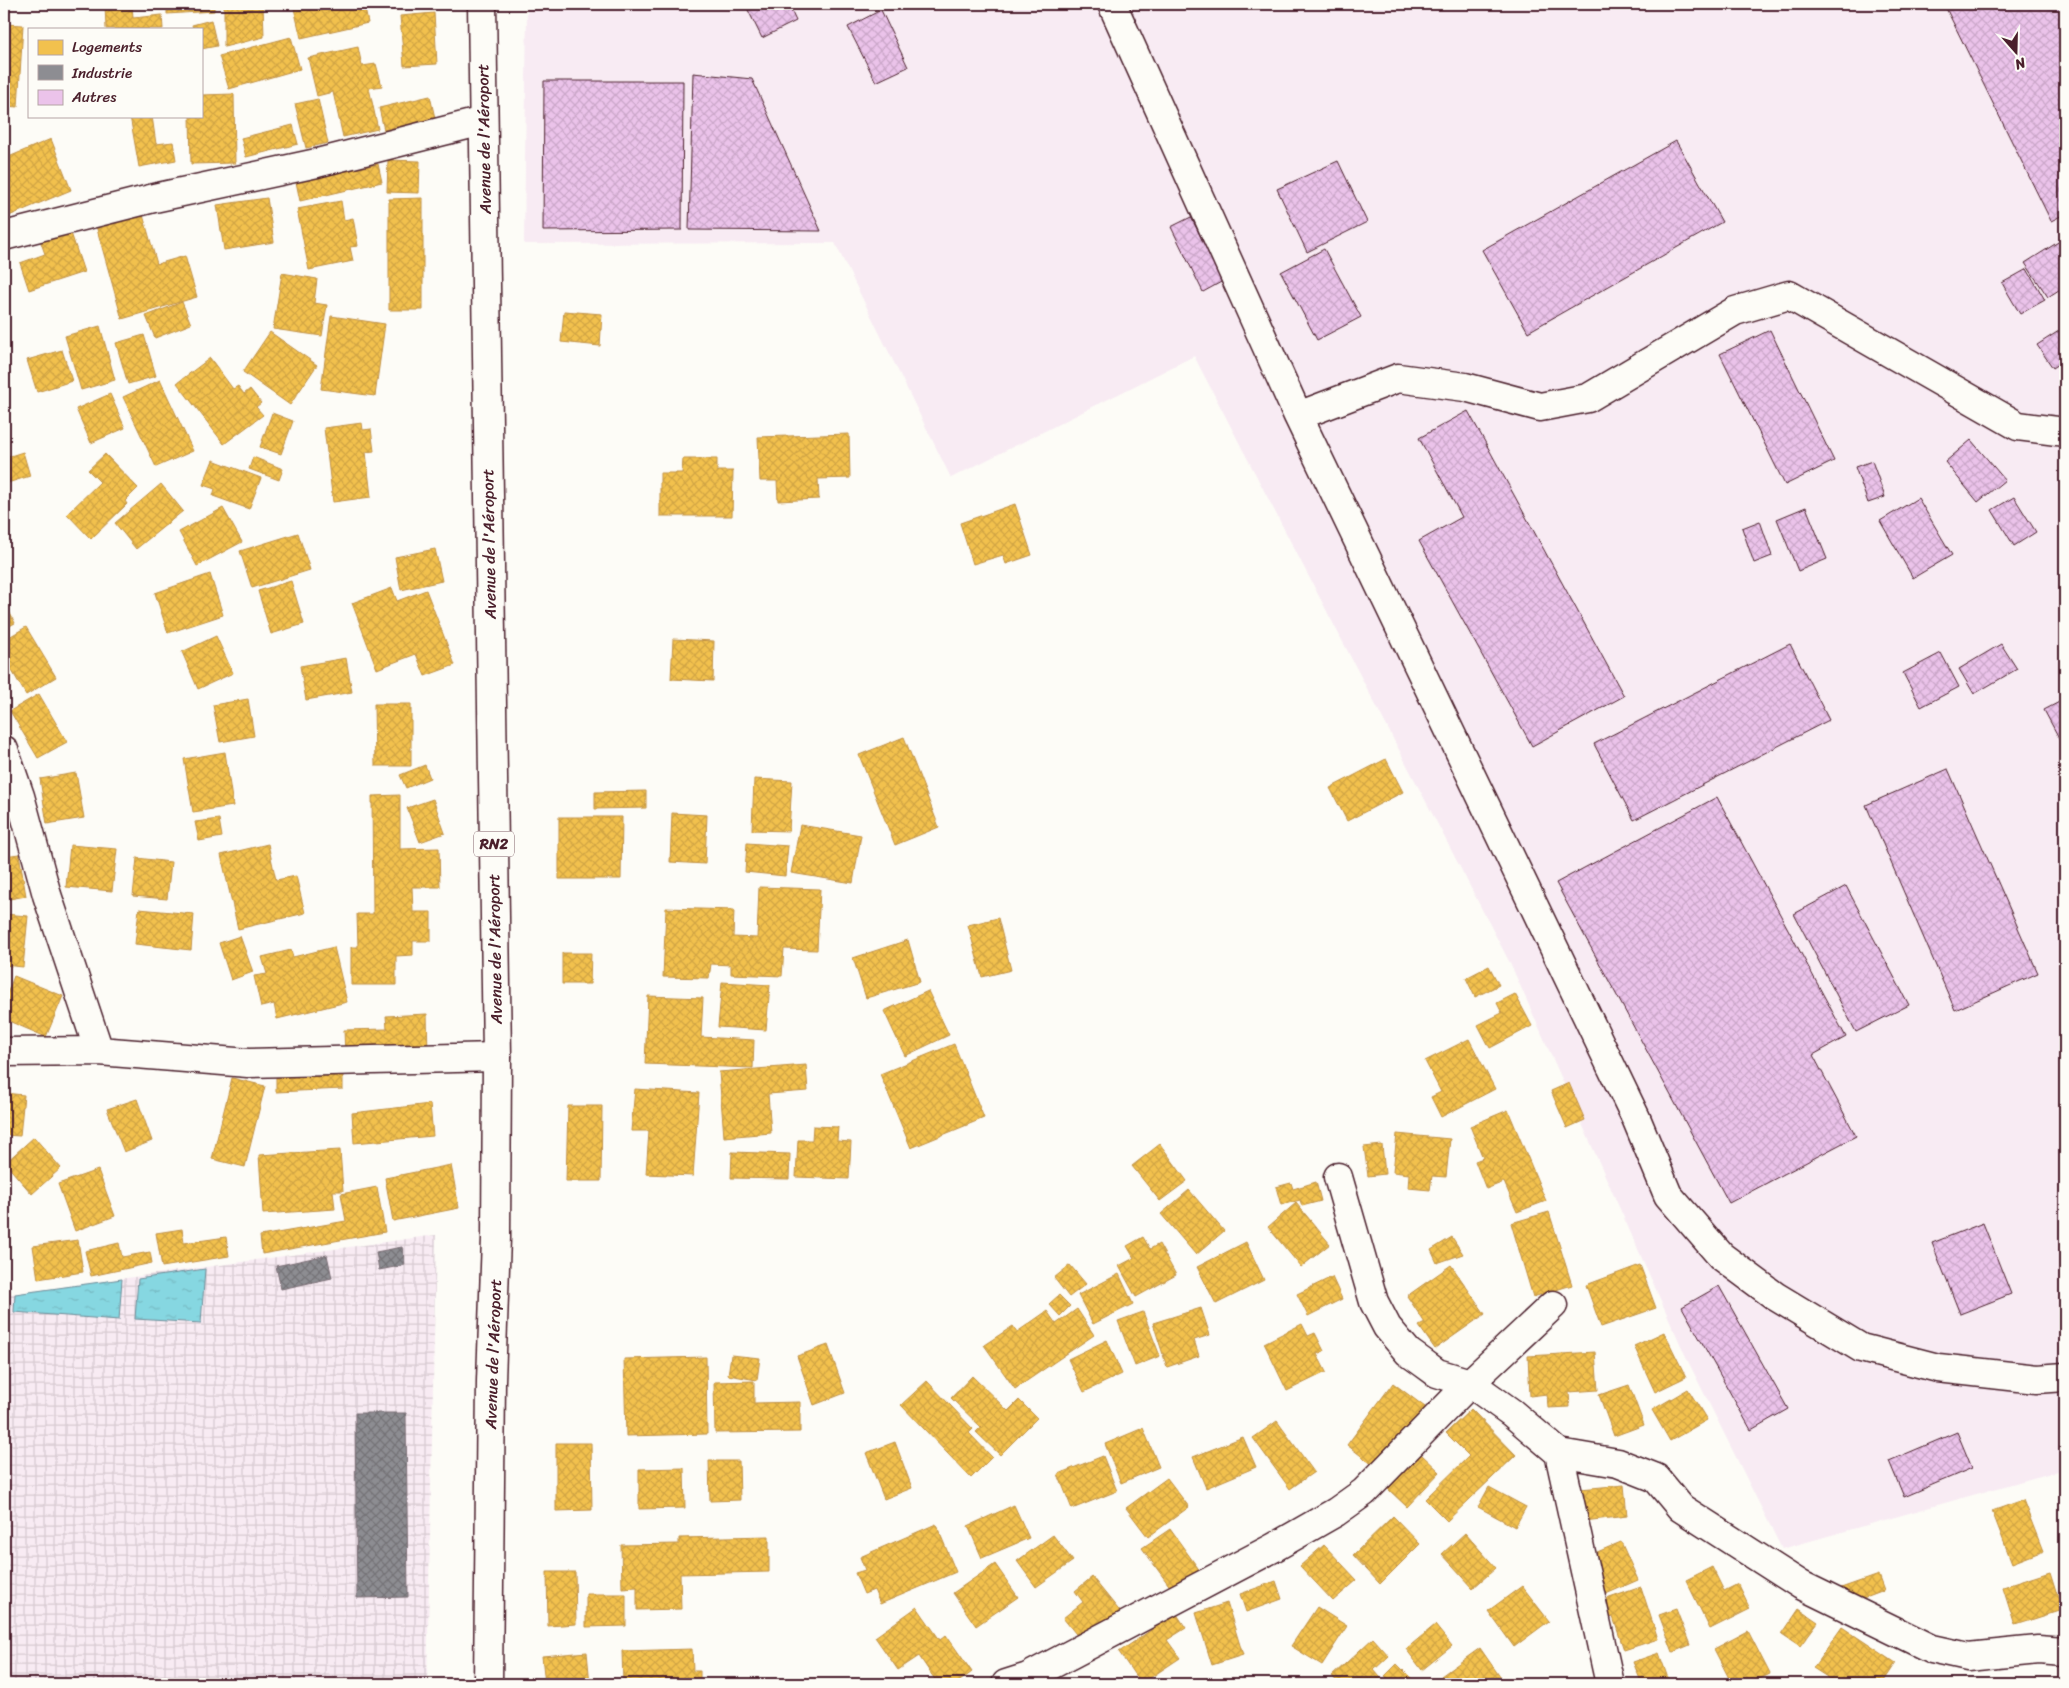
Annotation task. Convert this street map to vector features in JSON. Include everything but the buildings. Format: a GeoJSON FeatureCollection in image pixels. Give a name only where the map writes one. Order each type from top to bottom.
{"type":"FeatureCollection","features":[{"type":"Feature","properties":{"kind":"main road","name":"Avenue de l'Aéroport"},"geometry":{"type":"LineString","coordinates":[[482,4],[497,1057],[496,1238],[491,1381],[488,1684]]}},
{"type":"Feature","properties":{"kind":"main road"},"geometry":{"type":"LineString","coordinates":[[1112,4],[1298,416],[1636,1118],[1668,1195],[1721,1256],[1775,1296],[1861,1348],[1938,1368],[2037,1379],[2065,1377]]}},
{"type":"Feature","properties":{"kind":"main road"},"geometry":{"type":"LineString","coordinates":[[4,236],[154,198],[318,163],[483,121]]}},
{"type":"Feature","properties":{"kind":"main road"},"geometry":{"type":"LineString","coordinates":[[1298,416],[1398,378],[1465,388],[1540,407],[1588,398],[1735,311],[1789,295],[2018,426],[2065,432]]}},
{"type":"Feature","properties":{"kind":"main road"},"geometry":{"type":"LineString","coordinates":[[4,750],[20,796],[47,895],[99,1051]]}},
{"type":"Feature","properties":{"kind":"main road"},"geometry":{"type":"LineString","coordinates":[[4,1052],[99,1051],[248,1063],[497,1057]]}},
{"type":"Feature","properties":{"kind":"main road"},"geometry":{"type":"LineString","coordinates":[[1338,1177],[1374,1302],[1387,1327],[1408,1352],[1437,1373],[1470,1384],[1512,1413],[1559,1453],[1618,1463],[1656,1478],[1681,1508],[1800,1585],[1932,1649],[1968,1657],[2038,1650],[2065,1652]]}},
{"type":"Feature","properties":{"kind":"main road"},"geometry":{"type":"LineString","coordinates":[[1006,1684],[1028,1677],[1273,1548],[1336,1512],[1364,1492],[1470,1384],[1554,1304]]}},
{"type":"Feature","properties":{"kind":"main road"},"geometry":{"type":"LineString","coordinates":[[1559,1453],[1610,1684]]}},
{"type":"Feature","properties":{"kind":"shaded area"},"geometry":{"type":"Polygon","coordinates":[[[527,4],[2065,4],[2065,1469],[1782,1549],[1687,1359],[1511,965],[1194,356],[951,478],[835,243],[524,244],[527,4]]]}},
{"type":"Feature","properties":{"kind":"shaded area"},"geometry":{"type":"Polygon","coordinates":[[[436,1235],[427,1684],[4,1684],[4,1295],[436,1235]]]}},
{"type":"Feature","properties":{"kind":"water"},"geometry":{"type":"Polygon","coordinates":[[[205,1269],[201,1323],[135,1319],[138,1279],[205,1269]]]}},
{"type":"Feature","properties":{"kind":"water"},"geometry":{"type":"Polygon","coordinates":[[[122,1279],[119,1320],[14,1312],[15,1294],[122,1279]]]}}]}
